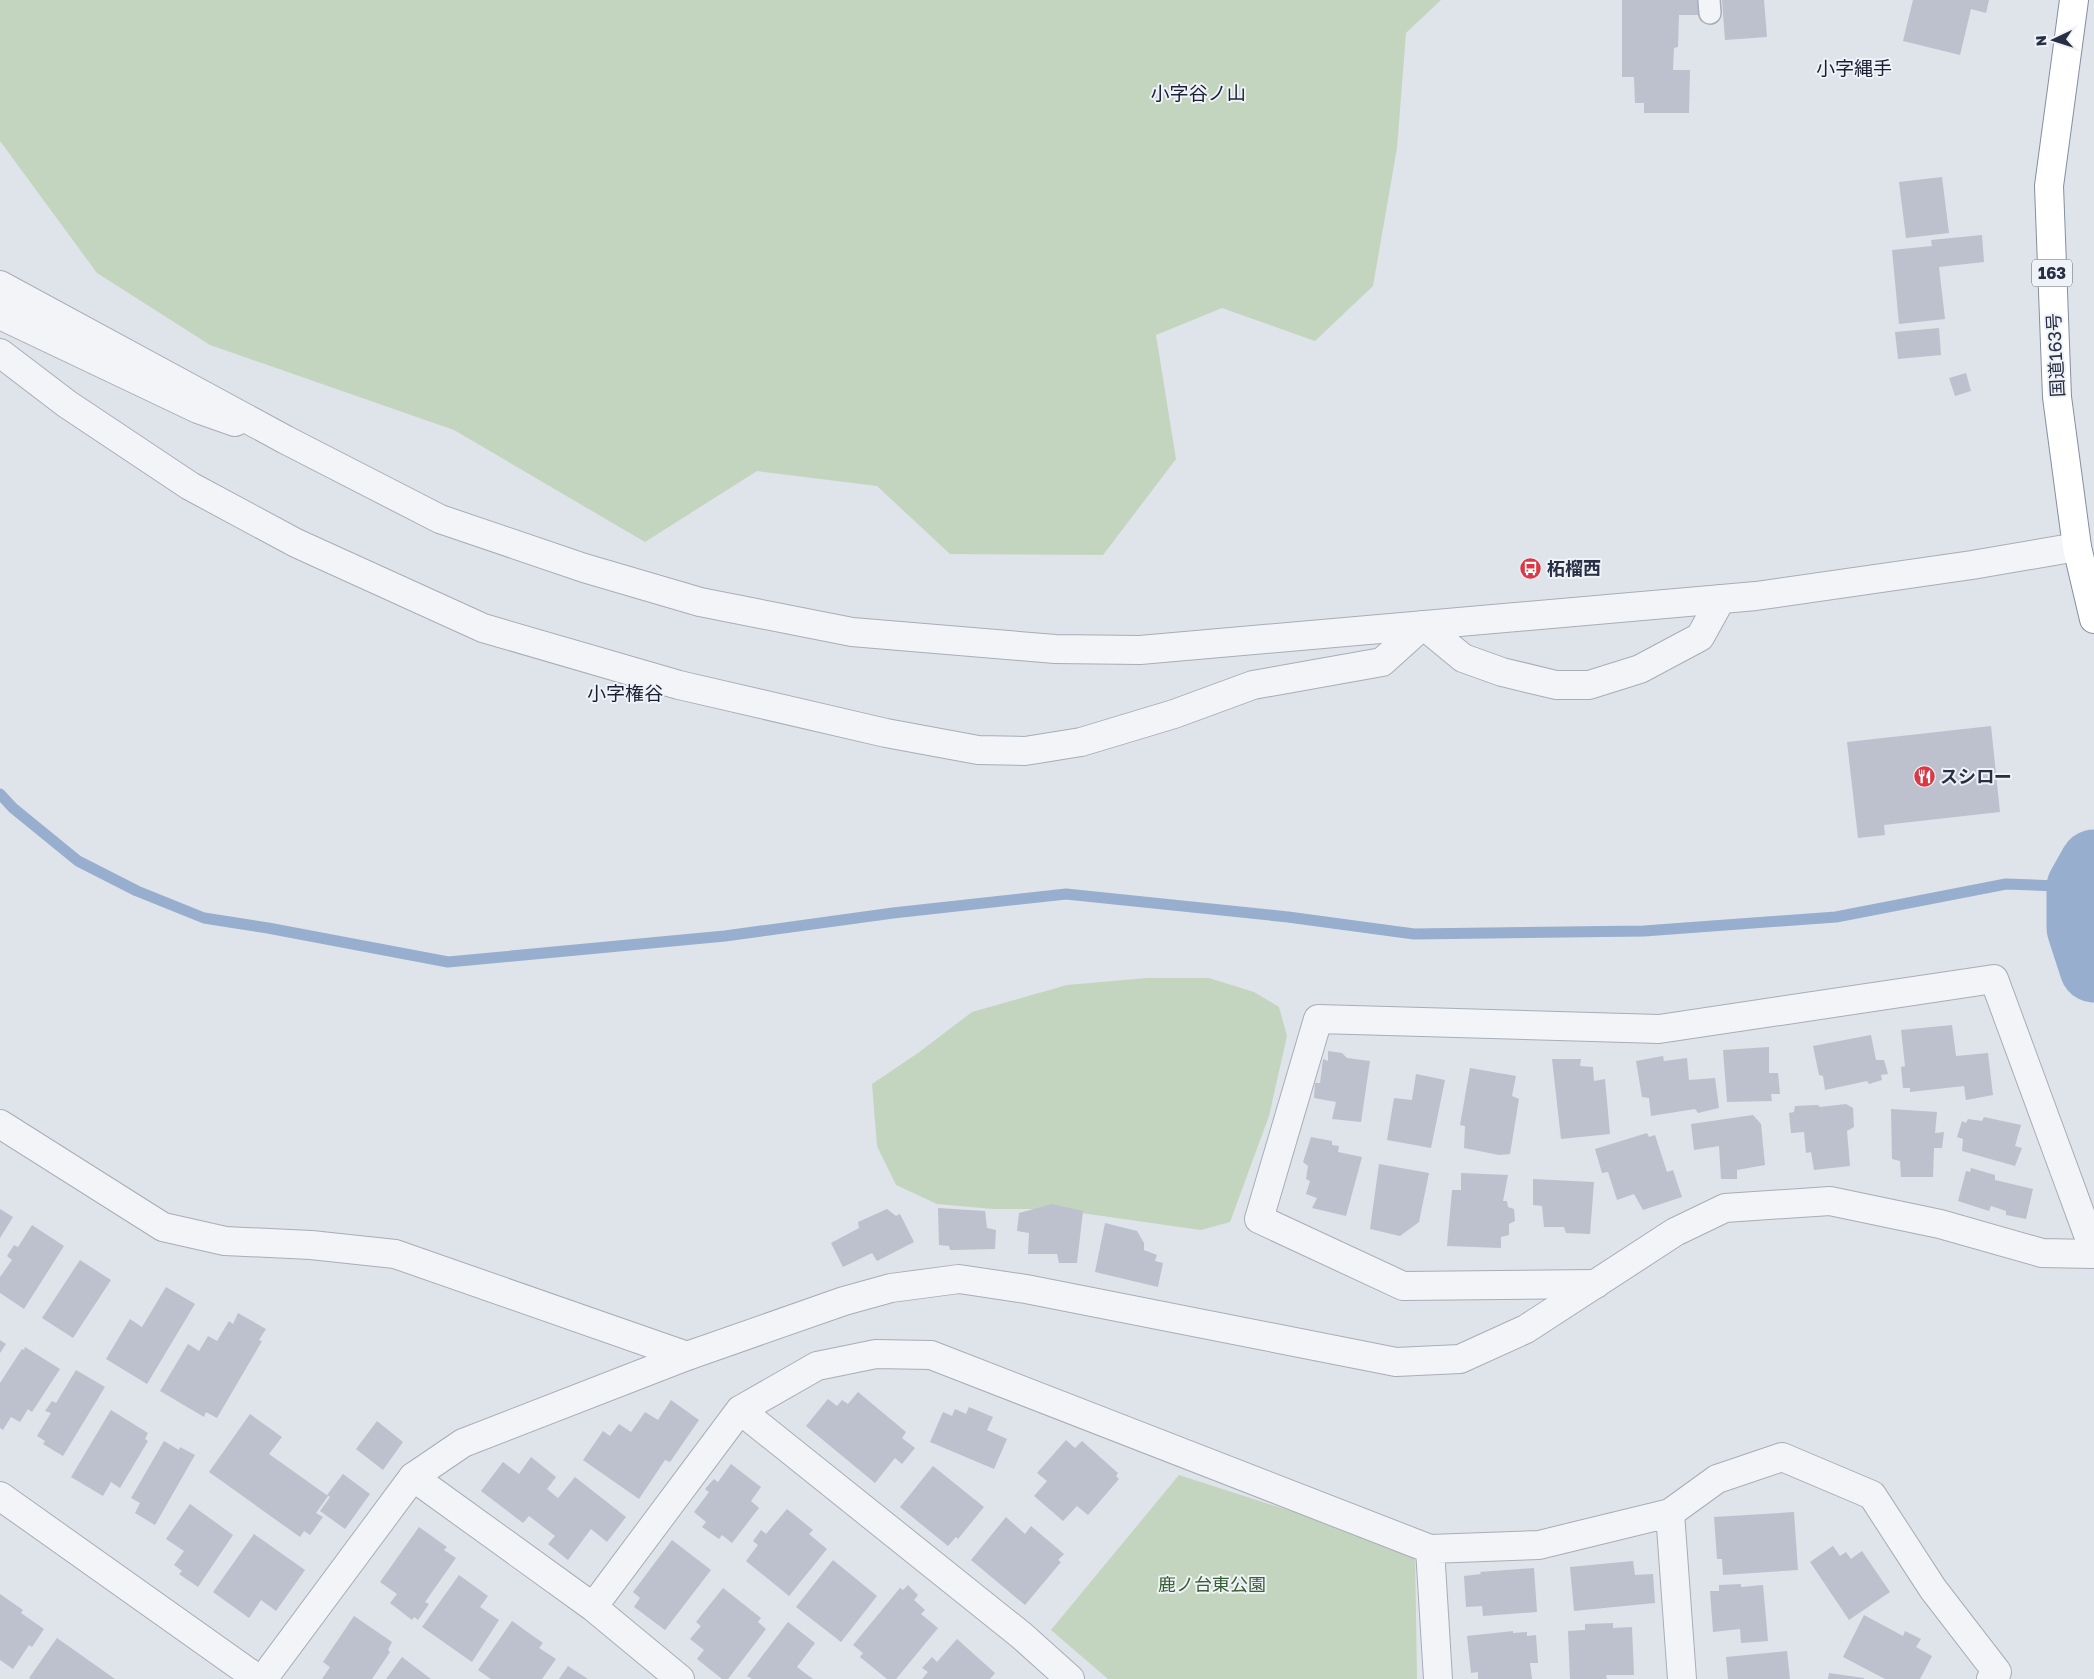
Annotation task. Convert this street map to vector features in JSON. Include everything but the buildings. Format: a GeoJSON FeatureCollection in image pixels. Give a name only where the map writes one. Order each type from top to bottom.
{"type":"FeatureCollection","features":[{"type":"Feature","properties":{"kind":"highway","name":"国道163号"},"geometry":{"type":"LineString","coordinates":[[2074,0],[2049,186],[2057,397],[2077,547],[2094,619]]}},
{"type":"Feature","properties":{"kind":"street"},"geometry":{"type":"LineString","coordinates":[[0,285],[286,440],[440,520],[584,568],[700,602],[852,632],[1055,649],[1140,650],[1756,596],[1972,565],[2077,547]]}},
{"type":"Feature","properties":{"kind":"street"},"geometry":{"type":"LineString","coordinates":[[0,314],[198,408],[286,440]]}},
{"type":"Feature","properties":{"kind":"street"},"geometry":{"type":"LineString","coordinates":[[0,353],[67,404],[190,486],[296,543],[483,628],[679,685],[886,733],[978,750],[1025,751],[1081,742],[1174,714],[1253,685],[1382,662],[1423,625]]}},
{"type":"Feature","properties":{"kind":"street"},"geometry":{"type":"LineString","coordinates":[[1423,625],[1463,658],[1478,664],[1556,686],[1589,685],[1640,669],[1700,637],[1721,599]]}},
{"type":"Feature","properties":{"kind":"street"},"geometry":{"type":"LineString","coordinates":[[263,1679],[413,1477],[463,1444],[686,1356],[844,1301],[891,1288],[959,1279],[1026,1288],[1396,1362],[1460,1359],[1526,1329],[1596,1284],[1675,1232],[1725,1208],[1830,1201],[1940,1224],[2042,1254],[2094,1252],[1994,979],[1659,1029],[1318,1019],[1259,1219],[1402,1286],[1596,1284]]}},
{"type":"Feature","properties":{"kind":"street"},"geometry":{"type":"LineString","coordinates":[[0,1124],[163,1227],[226,1241],[311,1245],[395,1254],[686,1356]]}},
{"type":"Feature","properties":{"kind":"street"},"geometry":{"type":"LineString","coordinates":[[593,1607],[740,1410],[817,1366],[876,1354],[931,1355],[1430,1549],[1539,1545],[1670,1514],[1717,1479],[1782,1457],[1872,1495],[1933,1590],[1998,1677]]}},
{"type":"Feature","properties":{"kind":"street"},"geometry":{"type":"LineString","coordinates":[[740,1410],[1021,1635],[1070,1679]]}},
{"type":"Feature","properties":{"kind":"street"},"geometry":{"type":"LineString","coordinates":[[413,1477],[593,1607],[680,1679]]}},
{"type":"Feature","properties":{"kind":"street"},"geometry":{"type":"LineString","coordinates":[[0,1496],[258,1679]]}},
{"type":"Feature","properties":{"kind":"street"},"geometry":{"type":"LineString","coordinates":[[1670,1514],[1682,1679]]}},
{"type":"Feature","properties":{"kind":"street"},"geometry":{"type":"LineString","coordinates":[[1430,1549],[1438,1679]]}},
{"type":"Feature","properties":{"kind":"green space"},"geometry":{"type":"Polygon","coordinates":[[[0,0],[1441,0],[1406,33],[1397,148],[1373,286],[1315,341],[1222,308],[1156,335],[1176,459],[1103,555],[950,554],[877,486],[757,471],[645,542],[454,430],[210,345],[97,273],[0,141],[0,0]]]}},
{"type":"Feature","properties":{"kind":"green space"},"geometry":{"type":"Polygon","coordinates":[[[1147,978],[1209,978],[1254,992],[1279,1007],[1287,1036],[1269,1116],[1230,1222],[1201,1230],[1053,1209],[993,1209],[937,1204],[896,1185],[877,1146],[872,1084],[918,1053],[972,1012],[1067,985],[1147,978]]]}},
{"type":"Feature","properties":{"kind":"green space","name":"鹿ノ台東公園"},"geometry":{"type":"Polygon","coordinates":[[[1179,1475],[1415,1551],[1417,1679],[1108,1679],[1051,1630],[1179,1475]]]}},
{"type":"Feature","properties":{"kind":"waterway"},"geometry":{"type":"LineString","coordinates":[[0,794],[13,808],[78,861],[137,891],[204,918],[268,928],[448,962],[725,936],[893,913],[1066,894],[1288,917],[1414,934],[1644,931],[1836,917],[2006,884],[2081,887]]}},
{"type":"Feature","properties":{"kind":"waterway"},"geometry":{"type":"LineString","coordinates":[[2094,864],[2081,887],[2081,928],[2094,968]]}},
{"type":"Feature","properties":{"kind":"place","name":"柘榴西"},"geometry":{"type":"Point","coordinates":[1531,569]}},
{"type":"Feature","properties":{"kind":"place","name":"スシロー"},"geometry":{"type":"Point","coordinates":[1924,777]}},
{"type":"Feature","properties":{"kind":"district","name":"小字縄手"},"geometry":{"type":"Point","coordinates":[1854,68]}},
{"type":"Feature","properties":{"kind":"district","name":"小字谷ノ山"},"geometry":{"type":"Point","coordinates":[1198,93]}},
{"type":"Feature","properties":{"kind":"district","name":"小字権谷"},"geometry":{"type":"Point","coordinates":[625,693]}}]}
